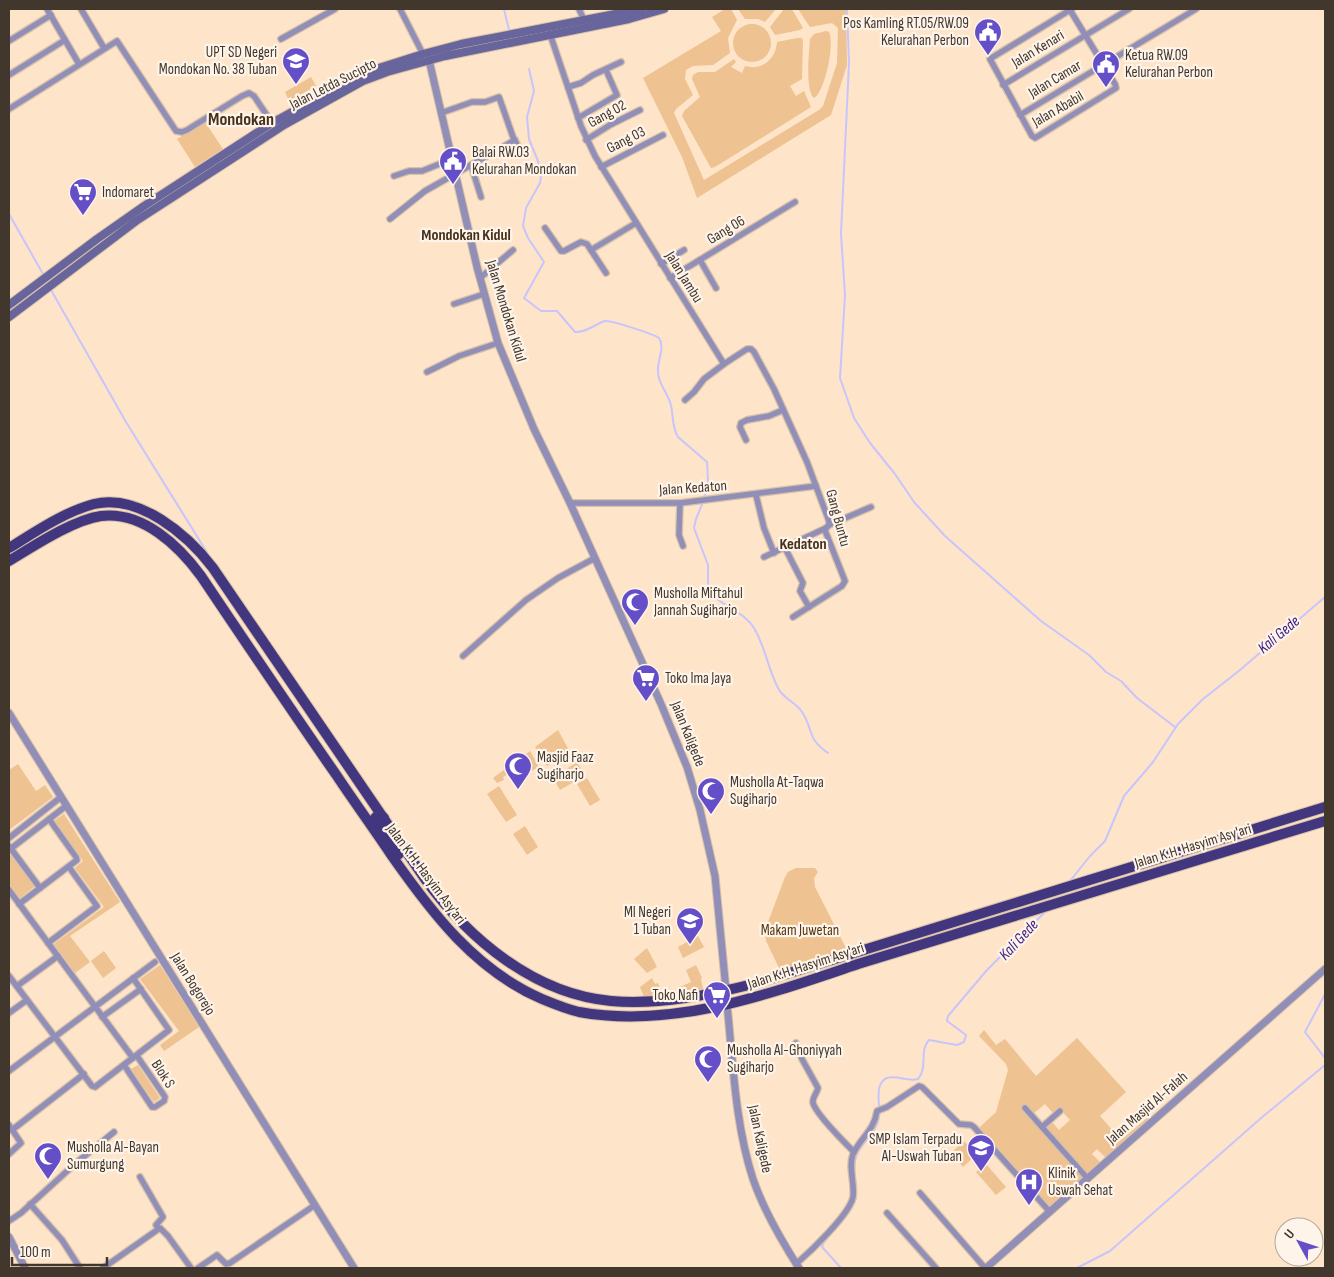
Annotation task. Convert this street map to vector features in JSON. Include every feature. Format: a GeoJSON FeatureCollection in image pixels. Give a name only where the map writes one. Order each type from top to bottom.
{"type":"FeatureCollection","features":[{"type":"Feature","properties":{"kind":"highway","name":"Jalan K.H. Hasyim Asy'ari"},"geometry":{"type":"LineString","coordinates":[[9,548],[55,521],[92,505],[103,503],[117,503],[155,516],[182,534],[203,554],[425,879],[454,915],[512,965],[540,980],[581,996],[612,1001],[663,1000],[726,990],[794,973],[1325,807]]}},
{"type":"Feature","properties":{"kind":"highway","name":"Jalan K.H. Hasyim Asy'ari"},"geometry":{"type":"LineString","coordinates":[[9,561],[72,526],[94,518],[107,516],[137,522],[175,545],[193,565],[416,890],[442,924],[478,958],[519,988],[558,1005],[590,1013],[636,1016],[681,1012],[727,1004],[776,992],[872,960],[1325,821]]}},
{"type":"Feature","properties":{"kind":"highway"},"geometry":{"type":"LineString","coordinates":[[149,528],[155,516]]}},
{"type":"Feature","properties":{"kind":"highway"},"geometry":{"type":"LineString","coordinates":[[327,735],[329,749],[371,812],[369,815],[362,812]]}},
{"type":"Feature","properties":{"kind":"highway"},"geometry":{"type":"LineString","coordinates":[[384,819],[378,814],[375,817],[415,877],[417,882],[416,890]]}},
{"type":"Feature","properties":{"kind":"highway"},"geometry":{"type":"LineString","coordinates":[[794,973],[806,974],[874,952],[876,956],[872,960]]}},
{"type":"Feature","properties":{"kind":"main road","name":"Jalan Letda Sucipto"},"geometry":{"type":"LineString","coordinates":[[9,305],[108,236],[136,221],[272,123],[340,84],[426,57],[641,9]]}},
{"type":"Feature","properties":{"kind":"main road","name":"Jalan Letda Sucipto"},"geometry":{"type":"LineString","coordinates":[[493,42],[550,34],[588,22],[641,16],[664,9]]}},
{"type":"Feature","properties":{"kind":"main road","name":"Jalan Letda Sucipto"},"geometry":{"type":"LineString","coordinates":[[224,159],[377,72]]}},
{"type":"Feature","properties":{"kind":"main road","name":"Jalan Letda Sucipto"},"geometry":{"type":"LineString","coordinates":[[9,315],[108,236]]}},
{"type":"Feature","properties":{"kind":"street"},"geometry":{"type":"LineString","coordinates":[[47,9],[79,64]]}},
{"type":"Feature","properties":{"kind":"street"},"geometry":{"type":"LineString","coordinates":[[80,9],[104,48]]}},
{"type":"Feature","properties":{"kind":"street"},"geometry":{"type":"LineString","coordinates":[[281,39],[335,9]]}},
{"type":"Feature","properties":{"kind":"street"},"geometry":{"type":"LineString","coordinates":[[400,9],[426,57]]}},
{"type":"Feature","properties":{"kind":"street"},"geometry":{"type":"LineString","coordinates":[[579,9],[588,22]]}},
{"type":"Feature","properties":{"kind":"street"},"geometry":{"type":"LineString","coordinates":[[1020,115],[990,59],[1070,9],[1103,65]]}},
{"type":"Feature","properties":{"kind":"street","name":"Jalan Kenari"},"geometry":{"type":"LineString","coordinates":[[1003,85],[1129,9]]}},
{"type":"Feature","properties":{"kind":"street","name":"Jalan Camar"},"geometry":{"type":"LineString","coordinates":[[1020,115],[1103,65],[1185,12],[1196,9]]}},
{"type":"Feature","properties":{"kind":"street"},"geometry":{"type":"LineString","coordinates":[[9,41],[50,15]]}},
{"type":"Feature","properties":{"kind":"street","name":"Jalan Jambu"},"geometry":{"type":"LineString","coordinates":[[550,34],[586,140],[724,364]]}},
{"type":"Feature","properties":{"kind":"street"},"geometry":{"type":"LineString","coordinates":[[9,75],[65,40]]}},
{"type":"Feature","properties":{"kind":"street"},"geometry":{"type":"LineString","coordinates":[[9,109],[114,41],[118,41],[176,131],[182,132],[187,130],[246,93],[254,96],[272,123]]}},
{"type":"Feature","properties":{"kind":"street","name":"Jalan Mondokan Kidul"},"geometry":{"type":"LineString","coordinates":[[426,57],[456,173],[484,294],[498,342],[534,429],[570,503]]}},
{"type":"Feature","properties":{"kind":"street"},"geometry":{"type":"LineString","coordinates":[[568,87],[621,62]]}},
{"type":"Feature","properties":{"kind":"street","name":"Jalan Ababil"},"geometry":{"type":"LineString","coordinates":[[1020,115],[1032,136],[1036,138],[1114,91],[1116,87],[1103,65]]}},
{"type":"Feature","properties":{"kind":"street"},"geometry":{"type":"LineString","coordinates":[[578,118],[616,96],[617,92],[606,70]]}},
{"type":"Feature","properties":{"kind":"street"},"geometry":{"type":"LineString","coordinates":[[441,113],[472,102],[485,102],[499,97],[514,140],[521,152]]}},
{"type":"Feature","properties":{"kind":"street","name":"Gang 02"},"geometry":{"type":"LineString","coordinates":[[586,140],[640,110]]}},
{"type":"Feature","properties":{"kind":"street","name":"Gang 03"},"geometry":{"type":"LineString","coordinates":[[601,167],[663,135]]}},
{"type":"Feature","properties":{"kind":"street"},"geometry":{"type":"LineString","coordinates":[[390,219],[425,191],[514,140]]}},
{"type":"Feature","properties":{"kind":"street"},"geometry":{"type":"LineString","coordinates":[[394,176],[410,171],[422,171],[452,158]]}},
{"type":"Feature","properties":{"kind":"street"},"geometry":{"type":"LineString","coordinates":[[471,164],[481,197]]}},
{"type":"Feature","properties":{"kind":"street","name":"Gang 06"},"geometry":{"type":"LineString","coordinates":[[670,278],[795,202]]}},
{"type":"Feature","properties":{"kind":"street"},"geometry":{"type":"LineString","coordinates":[[591,250],[636,223]]}},
{"type":"Feature","properties":{"kind":"street"},"geometry":{"type":"LineString","coordinates":[[545,228],[561,250],[564,251],[582,242],[586,244],[606,273]]}},
{"type":"Feature","properties":{"kind":"street"},"geometry":{"type":"LineString","coordinates":[[480,278],[513,250]]}},
{"type":"Feature","properties":{"kind":"street"},"geometry":{"type":"LineString","coordinates":[[661,264],[684,250]]}},
{"type":"Feature","properties":{"kind":"street"},"geometry":{"type":"LineString","coordinates":[[700,260],[716,288]]}},
{"type":"Feature","properties":{"kind":"street"},"geometry":{"type":"LineString","coordinates":[[454,304],[484,294]]}},
{"type":"Feature","properties":{"kind":"street"},"geometry":{"type":"LineString","coordinates":[[427,372],[459,356],[498,342]]}},
{"type":"Feature","properties":{"kind":"street"},"geometry":{"type":"LineString","coordinates":[[685,400],[704,379],[724,364],[747,349],[753,350],[784,410],[816,486]]}},
{"type":"Feature","properties":{"kind":"street"},"geometry":{"type":"LineString","coordinates":[[746,440],[740,427],[741,423],[784,410]]}},
{"type":"Feature","properties":{"kind":"street","name":"Jalan Kedaton"},"geometry":{"type":"LineString","coordinates":[[570,503],[698,502],[816,486]]}},
{"type":"Feature","properties":{"kind":"street","name":"Gang Buntu"},"geometry":{"type":"LineString","coordinates":[[793,617],[842,586],[845,581],[826,533],[828,527],[824,505],[816,486]]}},
{"type":"Feature","properties":{"kind":"street"},"geometry":{"type":"LineString","coordinates":[[756,495],[764,528],[774,553]]}},
{"type":"Feature","properties":{"kind":"street","name":"Jalan Kaligede"},"geometry":{"type":"LineString","coordinates":[[570,503],[680,746],[696,798],[715,876],[726,990]]}},
{"type":"Feature","properties":{"kind":"street"},"geometry":{"type":"LineString","coordinates":[[680,503],[679,535],[683,546]]}},
{"type":"Feature","properties":{"kind":"street"},"geometry":{"type":"LineString","coordinates":[[764,557],[871,507]]}},
{"type":"Feature","properties":{"kind":"street"},"geometry":{"type":"LineString","coordinates":[[784,548],[803,583],[800,590],[809,607]]}},
{"type":"Feature","properties":{"kind":"street"},"geometry":{"type":"LineString","coordinates":[[463,656],[526,600],[558,578],[595,558]]}},
{"type":"Feature","properties":{"kind":"street","name":"Jalan Bogorejo"},"geometry":{"type":"LineString","coordinates":[[9,714],[354,1268]]}},
{"type":"Feature","properties":{"kind":"street"},"geometry":{"type":"LineString","coordinates":[[9,838],[61,797]]}},
{"type":"Feature","properties":{"kind":"street"},"geometry":{"type":"LineString","coordinates":[[40,888],[10,848],[66,806]]}},
{"type":"Feature","properties":{"kind":"street"},"geometry":{"type":"LineString","coordinates":[[19,904],[76,861],[77,858],[49,819]]}},
{"type":"Feature","properties":{"kind":"street"},"geometry":{"type":"LineString","coordinates":[[48,943],[95,909],[96,904],[69,867]]}},
{"type":"Feature","properties":{"kind":"street"},"geometry":{"type":"LineString","coordinates":[[9,890],[102,1017],[135,1057]]}},
{"type":"Feature","properties":{"kind":"street"},"geometry":{"type":"LineString","coordinates":[[17,986],[58,956]]}},
{"type":"Feature","properties":{"kind":"street"},"geometry":{"type":"LineString","coordinates":[[9,1071],[154,962]]}},
{"type":"Feature","properties":{"kind":"street","name":"Jalan Masjid Al-Falah"},"geometry":{"type":"LineString","coordinates":[[986,1268],[1325,969]]}},
{"type":"Feature","properties":{"kind":"street"},"geometry":{"type":"LineString","coordinates":[[9,976],[94,1087],[168,1031],[167,1024],[133,978]]}},
{"type":"Feature","properties":{"kind":"street"},"geometry":{"type":"LineString","coordinates":[[102,1017],[141,989]]}},
{"type":"Feature","properties":{"kind":"street"},"geometry":{"type":"LineString","coordinates":[[9,1013],[27,1000]]}},
{"type":"Feature","properties":{"kind":"street","name":"Jalan Kaligede"},"geometry":{"type":"LineString","coordinates":[[727,1004],[741,1126],[749,1163],[767,1212],[797,1266]]}},
{"type":"Feature","properties":{"kind":"street"},"geometry":{"type":"LineString","coordinates":[[796,1043],[802,1060],[818,1088],[813,1100],[814,1104],[854,1152]]}},
{"type":"Feature","properties":{"kind":"street","name":"Blok S"},"geometry":{"type":"LineString","coordinates":[[124,1065],[152,1106],[155,1107],[160,1104],[165,1098],[135,1057]]}},
{"type":"Feature","properties":{"kind":"street"},"geometry":{"type":"LineString","coordinates":[[9,1154],[20,1145],[20,1140],[11,1127],[84,1074]]}},
{"type":"Feature","properties":{"kind":"street"},"geometry":{"type":"LineString","coordinates":[[797,1266],[823,1240],[850,1204],[853,1195],[852,1161],[854,1152],[874,1123],[876,1112],[919,1086],[959,1124],[974,1127],[1050,1212]]}},
{"type":"Feature","properties":{"kind":"street"},"geometry":{"type":"LineString","coordinates":[[1025,1108],[1088,1179]]}},
{"type":"Feature","properties":{"kind":"street"},"geometry":{"type":"LineString","coordinates":[[1042,1127],[1060,1111]]}},
{"type":"Feature","properties":{"kind":"street"},"geometry":{"type":"LineString","coordinates":[[9,1221],[114,1132]]}},
{"type":"Feature","properties":{"kind":"street"},"geometry":{"type":"LineString","coordinates":[[140,1177],[163,1218],[156,1224],[158,1228]]}},
{"type":"Feature","properties":{"kind":"street"},"geometry":{"type":"LineString","coordinates":[[920,1193],[986,1268]]}},
{"type":"Feature","properties":{"kind":"street"},"geometry":{"type":"LineString","coordinates":[[30,1204],[61,1238],[80,1268]]}},
{"type":"Feature","properties":{"kind":"street"},"geometry":{"type":"LineString","coordinates":[[198,1268],[216,1255],[219,1255],[225,1263],[229,1264],[315,1205]]}},
{"type":"Feature","properties":{"kind":"street"},"geometry":{"type":"LineString","coordinates":[[887,1213],[936,1268]]}},
{"type":"Feature","properties":{"kind":"street"},"geometry":{"type":"LineString","coordinates":[[103,1268],[158,1228]]}},
{"type":"Feature","properties":{"kind":"street"},"geometry":{"type":"LineString","coordinates":[[158,1228],[163,1230],[191,1268]]}},
{"type":"Feature","properties":{"kind":"street"},"geometry":{"type":"LineString","coordinates":[[9,1237],[26,1268]]}},
{"type":"Feature","properties":{"kind":"green space"},"geometry":{"type":"Polygon","coordinates":[[[725,9],[731,9],[737,20],[728,38],[730,53],[713,65],[693,66],[686,70],[685,79],[693,95],[676,109],[674,113],[704,180],[823,106],[837,63],[838,28],[832,23],[810,27],[798,9],[846,9],[847,65],[831,115],[697,198],[682,157],[643,78],[721,31],[712,17],[725,9]]]}},
{"type":"Feature","properties":{"kind":"green space"},"geometry":{"type":"Polygon","coordinates":[[[738,9],[776,9],[765,22],[758,19],[745,19],[738,9]]]}},
{"type":"Feature","properties":{"kind":"green space"},"geometry":{"type":"Polygon","coordinates":[[[784,9],[791,9],[793,11],[803,28],[775,35],[770,27],[784,9]]]}},
{"type":"Feature","properties":{"kind":"green space"},"geometry":{"type":"Polygon","coordinates":[[[752,24],[765,30],[771,43],[765,56],[752,62],[739,56],[733,43],[739,30],[752,24]]]}},
{"type":"Feature","properties":{"kind":"green space"},"geometry":{"type":"Polygon","coordinates":[[[829,32],[831,38],[830,56],[822,87],[814,98],[809,87],[808,62],[810,39],[814,34],[829,32]]]}},
{"type":"Feature","properties":{"kind":"green space"},"geometry":{"type":"Polygon","coordinates":[[[802,38],[803,41],[802,79],[790,86],[796,96],[804,91],[811,107],[711,168],[682,116],[684,111],[700,97],[692,79],[693,75],[698,72],[715,72],[734,59],[736,62],[731,67],[742,73],[745,66],[757,67],[767,62],[774,54],[777,42],[802,38]]]}},
{"type":"Feature","properties":{"kind":"green space"},"geometry":{"type":"Polygon","coordinates":[[[311,77],[316,86],[289,101],[285,92],[311,77]]]}},
{"type":"Feature","properties":{"kind":"green space"},"geometry":{"type":"Polygon","coordinates":[[[205,122],[223,149],[195,167],[177,139],[205,122]]]}},
{"type":"Feature","properties":{"kind":"green space"},"geometry":{"type":"Polygon","coordinates":[[[558,730],[570,752],[547,766],[535,747],[558,730]]]}},
{"type":"Feature","properties":{"kind":"green space"},"geometry":{"type":"Polygon","coordinates":[[[530,751],[539,767],[523,775],[519,768],[503,777],[504,780],[497,783],[493,778],[530,751]]]}},
{"type":"Feature","properties":{"kind":"green space"},"geometry":{"type":"Polygon","coordinates":[[[577,762],[585,775],[560,790],[553,778],[577,762]]]}},
{"type":"Feature","properties":{"kind":"green space"},"geometry":{"type":"Polygon","coordinates":[[[18,764],[36,791],[45,785],[53,797],[9,830],[9,770],[18,764]]]}},
{"type":"Feature","properties":{"kind":"green space"},"geometry":{"type":"Polygon","coordinates":[[[587,778],[600,800],[590,806],[577,784],[587,778]]]}},
{"type":"Feature","properties":{"kind":"green space"},"geometry":{"type":"Polygon","coordinates":[[[499,786],[517,815],[506,822],[487,794],[499,786]]]}},
{"type":"Feature","properties":{"kind":"green space"},"geometry":{"type":"Polygon","coordinates":[[[64,814],[120,902],[70,936],[90,962],[75,973],[54,944],[104,907],[75,868],[83,861],[54,821],[64,814]]]}},
{"type":"Feature","properties":{"kind":"green space"},"geometry":{"type":"Polygon","coordinates":[[[525,826],[538,847],[527,855],[513,834],[525,826]]]}},
{"type":"Feature","properties":{"kind":"green space"},"geometry":{"type":"Polygon","coordinates":[[[11,855],[35,886],[20,898],[9,884],[9,856],[11,855]]]}},
{"type":"Feature","properties":{"kind":"green space","name":"Makam Juwetan"},"geometry":{"type":"Polygon","coordinates":[[[796,868],[815,868],[818,872],[814,878],[815,887],[847,950],[781,972],[766,941],[765,930],[785,877],[788,872],[796,868]]]}},
{"type":"Feature","properties":{"kind":"green space"},"geometry":{"type":"Polygon","coordinates":[[[698,936],[704,947],[683,958],[678,947],[698,936]]]}},
{"type":"Feature","properties":{"kind":"green space"},"geometry":{"type":"Polygon","coordinates":[[[647,948],[657,967],[647,973],[634,959],[647,948]]]}},
{"type":"Feature","properties":{"kind":"green space"},"geometry":{"type":"Polygon","coordinates":[[[104,951],[116,968],[103,978],[91,961],[104,951]]]}},
{"type":"Feature","properties":{"kind":"green space"},"geometry":{"type":"Polygon","coordinates":[[[160,965],[199,1027],[164,1051],[160,1045],[179,1031],[140,979],[160,965]]]}},
{"type":"Feature","properties":{"kind":"green space"},"geometry":{"type":"Polygon","coordinates":[[[696,965],[702,978],[703,989],[681,993],[678,988],[691,982],[686,970],[696,965]]]}},
{"type":"Feature","properties":{"kind":"green space"},"geometry":{"type":"Polygon","coordinates":[[[652,978],[655,984],[658,983],[663,996],[644,997],[640,987],[652,978]]]}},
{"type":"Feature","properties":{"kind":"green space"},"geometry":{"type":"Polygon","coordinates":[[[984,1030],[996,1045],[1005,1039],[1036,1076],[1077,1038],[1126,1092],[1100,1116],[1121,1140],[1148,1117],[1150,1119],[1106,1158],[1097,1149],[1092,1154],[1101,1163],[1050,1208],[979,1128],[996,1112],[1008,1070],[1006,1064],[979,1036],[984,1030]],[[1045,1104],[1033,1114],[1044,1127],[1051,1121],[1059,1130],[1070,1120],[1060,1109],[1054,1114],[1045,1104]]]}},
{"type":"Feature","properties":{"kind":"green space"},"geometry":{"type":"Polygon","coordinates":[[[138,1065],[160,1098],[154,1102],[131,1069],[138,1065]]]}},
{"type":"Feature","properties":{"kind":"green space"},"geometry":{"type":"Polygon","coordinates":[[[964,1141],[976,1155],[963,1167],[951,1153],[964,1141]]]}},
{"type":"Feature","properties":{"kind":"green space"},"geometry":{"type":"Polygon","coordinates":[[[986,1164],[1006,1187],[996,1195],[976,1172],[986,1164]]]}},
{"type":"Feature","properties":{"kind":"waterway"},"geometry":{"type":"LineString","coordinates":[[504,9],[509,30]]}},
{"type":"Feature","properties":{"kind":"waterway"},"geometry":{"type":"LineString","coordinates":[[847,9],[849,63],[841,234],[845,295],[840,378],[854,418],[870,443],[895,474],[914,502],[945,536],[1041,621],[1089,655],[1106,672],[1121,681],[1137,698],[1175,727]]}},
{"type":"Feature","properties":{"kind":"waterway"},"geometry":{"type":"LineString","coordinates":[[529,69],[534,91],[527,117],[529,139],[538,161],[541,176],[540,183],[526,208],[523,226],[528,238],[544,262],[524,298],[541,311],[557,311],[575,332],[587,330],[605,321],[659,338],[661,349],[658,374],[670,402],[676,433],[678,437],[707,462],[708,481],[704,498]]}},
{"type":"Feature","properties":{"kind":"waterway"},"geometry":{"type":"LineString","coordinates":[[9,214],[43,274]]}},
{"type":"Feature","properties":{"kind":"waterway"},"geometry":{"type":"LineString","coordinates":[[51,290],[126,422],[208,554]]}},
{"type":"Feature","properties":{"kind":"waterway"},"geometry":{"type":"LineString","coordinates":[[703,502],[694,528],[708,565],[708,588],[712,594],[744,617],[754,628],[780,692],[799,709],[806,718],[816,743],[828,753]]}},
{"type":"Feature","properties":{"kind":"waterway","name":"Kali Gede"},"geometry":{"type":"LineString","coordinates":[[1070,881],[1105,841],[1124,796],[1153,762],[1178,724],[1203,699],[1325,597]]}},
{"type":"Feature","properties":{"kind":"waterway","name":"Kali Gede"},"geometry":{"type":"LineString","coordinates":[[849,1212],[856,1197],[854,1171],[856,1157],[878,1122],[880,1085],[887,1078],[891,1077],[910,1080],[918,1079],[923,1070],[924,1049],[929,1040],[957,1045],[964,1042],[966,1035],[947,1021],[948,1016],[987,970],[1045,912]]}},
{"type":"Feature","properties":{"kind":"waterway"},"geometry":{"type":"LineString","coordinates":[[1325,994],[1305,1032],[1325,1058]]}},
{"type":"Feature","properties":{"kind":"waterway"},"geometry":{"type":"LineString","coordinates":[[1077,1268],[1110,1251],[1260,1119],[1325,1065]]}},
{"type":"Feature","properties":{"kind":"waterway","name":"Kali Gede"},"geometry":{"type":"LineString","coordinates":[[831,1233],[822,1247],[841,1268]]}},
{"type":"Feature","properties":{"kind":"place","name":"Pos Kamling RT.05/RW.09 Kelurahan Perbon"},"geometry":{"type":"Point","coordinates":[988,56]}},
{"type":"Feature","properties":{"kind":"place","name":"UPT SD Negeri Mondokan No. 38 Tuban"},"geometry":{"type":"Point","coordinates":[296,85]}},
{"type":"Feature","properties":{"kind":"place","name":"Ketua RW.09 Kelurahan Perbon"},"geometry":{"type":"Point","coordinates":[1106,88]}},
{"type":"Feature","properties":{"kind":"place","name":"Balai RW.03 Kelurahan Mondokan"},"geometry":{"type":"Point","coordinates":[453,185]}},
{"type":"Feature","properties":{"kind":"place","name":"Indomaret"},"geometry":{"type":"Point","coordinates":[83,216]}},
{"type":"Feature","properties":{"kind":"place","name":"Musholla Miftahul Jannah Sugiharjo"},"geometry":{"type":"Point","coordinates":[635,626]}},
{"type":"Feature","properties":{"kind":"place","name":"Toko Ima Jaya"},"geometry":{"type":"Point","coordinates":[646,702]}},
{"type":"Feature","properties":{"kind":"place","name":"Masjid Faaz Sugiharjo"},"geometry":{"type":"Point","coordinates":[518,790]}},
{"type":"Feature","properties":{"kind":"place","name":"Musholla At-Taqwa Sugiharjo"},"geometry":{"type":"Point","coordinates":[711,815]}},
{"type":"Feature","properties":{"kind":"place","name":"MI Negeri 1 Tuban"},"geometry":{"type":"Point","coordinates":[690,945]}},
{"type":"Feature","properties":{"kind":"place","name":"Toko Nafi"},"geometry":{"type":"Point","coordinates":[717,1019]}},
{"type":"Feature","properties":{"kind":"place","name":"Musholla Al-Ghoniyyah Sugiharjo"},"geometry":{"type":"Point","coordinates":[708,1083]}},
{"type":"Feature","properties":{"kind":"place","name":"SMP Islam Terpadu Al-Uswah Tuban"},"geometry":{"type":"Point","coordinates":[981,1172]}},
{"type":"Feature","properties":{"kind":"place","name":"Musholla Al-Bayan Sumurgung"},"geometry":{"type":"Point","coordinates":[48,1180]}},
{"type":"Feature","properties":{"kind":"place","name":"Klinik Uswah Sehat"},"geometry":{"type":"Point","coordinates":[1029,1206]}},
{"type":"Feature","properties":{"kind":"district","name":"Mondokan"},"geometry":{"type":"Point","coordinates":[241,119]}},
{"type":"Feature","properties":{"kind":"district","name":"Mondokan Kidul"},"geometry":{"type":"Point","coordinates":[466,235]}},
{"type":"Feature","properties":{"kind":"district","name":"Kedaton"},"geometry":{"type":"Point","coordinates":[803,544]}}]}
